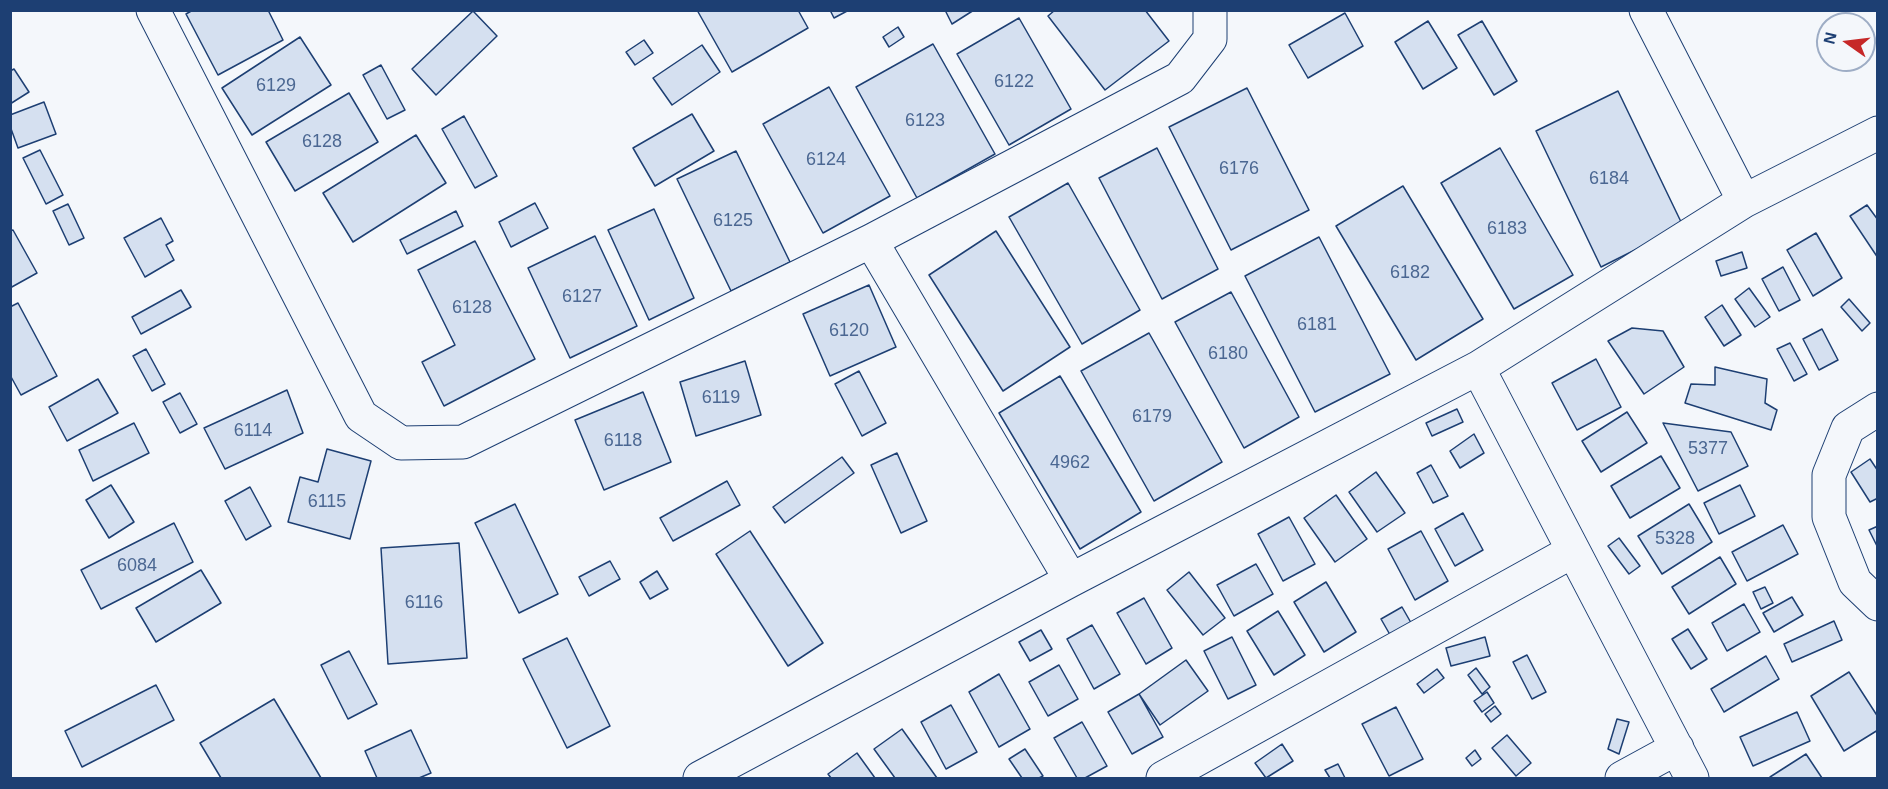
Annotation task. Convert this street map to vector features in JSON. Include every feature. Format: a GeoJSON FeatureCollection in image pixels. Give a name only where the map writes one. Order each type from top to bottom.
{"type":"FeatureCollection","features":[{"type":"Feature","properties":{"kind":"street"},"geometry":{"type":"LineString","coordinates":[[153,10],[361,416],[401,443],[463,442],[871,241],[1180,78],[1210,39],[1210,10]]}},
{"type":"Feature","properties":{"kind":"street"},"geometry":{"type":"LineString","coordinates":[[1646,10],[1744,201]]}},
{"type":"Feature","properties":{"kind":"street"},"geometry":{"type":"LineString","coordinates":[[700,778],[1071,580],[1478,368],[1744,201],[1878,133]]}},
{"type":"Feature","properties":{"kind":"street"},"geometry":{"type":"LineString","coordinates":[[871,241],[1071,580]]}},
{"type":"Feature","properties":{"kind":"street"},"geometry":{"type":"LineString","coordinates":[[1478,368],[1692,778]]}},
{"type":"Feature","properties":{"kind":"street"},"geometry":{"type":"LineString","coordinates":[[1878,409],[1848,428],[1829,475],[1829,517],[1855,582],[1878,604]]}},
{"type":"Feature","properties":{"kind":"street"},"geometry":{"type":"LineString","coordinates":[[1163,778],[1573,551]]}},
{"type":"Feature","properties":{"kind":"street"},"geometry":{"type":"LineString","coordinates":[[1622,778],[1677,748]]}},
{"type":"Feature","properties":{"kind":"building"},"geometry":{"type":"Polygon","coordinates":[[[193,10],[268,10],[283,40],[218,75],[186,14],[193,10]]]}},
{"type":"Feature","properties":{"kind":"building"},"geometry":{"type":"Polygon","coordinates":[[[697,10],[798,10],[808,28],[732,72],[697,10]]]}},
{"type":"Feature","properties":{"kind":"building"},"geometry":{"type":"Polygon","coordinates":[[[830,10],[849,10],[834,18],[830,10]]]}},
{"type":"Feature","properties":{"kind":"building"},"geometry":{"type":"Polygon","coordinates":[[[945,10],[974,10],[952,24],[945,10]]]}},
{"type":"Feature","properties":{"kind":"building"},"geometry":{"type":"Polygon","coordinates":[[[1055,10],[1145,10],[1169,41],[1105,90],[1048,16],[1055,10]]]}},
{"type":"Feature","properties":{"kind":"building"},"geometry":{"type":"Polygon","coordinates":[[[473,11],[497,36],[436,95],[412,69],[473,11]]]}},
{"type":"Feature","properties":{"kind":"building"},"geometry":{"type":"Polygon","coordinates":[[[1345,13],[1363,46],[1308,78],[1289,45],[1345,13]]]}},
{"type":"Feature","properties":{"kind":"building"},"geometry":{"type":"Polygon","coordinates":[[[1019,18],[1071,109],[1009,145],[957,54],[1019,18]]]}},
{"type":"Feature","properties":{"kind":"building"},"geometry":{"type":"Polygon","coordinates":[[[1428,21],[1457,68],[1423,89],[1395,42],[1428,21]]]}},
{"type":"Feature","properties":{"kind":"building"},"geometry":{"type":"Polygon","coordinates":[[[1482,21],[1517,81],[1494,95],[1458,35],[1482,21]]]}},
{"type":"Feature","properties":{"kind":"building"},"geometry":{"type":"Polygon","coordinates":[[[898,27],[904,37],[889,47],[883,37],[898,27]]]}},
{"type":"Feature","properties":{"kind":"building"},"geometry":{"type":"Polygon","coordinates":[[[300,37],[331,85],[252,135],[222,88],[300,37]]]}},
{"type":"Feature","properties":{"kind":"building"},"geometry":{"type":"Polygon","coordinates":[[[644,40],[653,53],[635,65],[626,52],[644,40]]]}},
{"type":"Feature","properties":{"kind":"building"},"geometry":{"type":"Polygon","coordinates":[[[933,44],[995,154],[917,198],[856,87],[933,44]]]}},
{"type":"Feature","properties":{"kind":"building"},"geometry":{"type":"Polygon","coordinates":[[[702,45],[720,72],[672,105],[653,78],[702,45]]]}},
{"type":"Feature","properties":{"kind":"building"},"geometry":{"type":"Polygon","coordinates":[[[381,65],[405,110],[387,119],[363,75],[381,65]]]}},
{"type":"Feature","properties":{"kind":"building"},"geometry":{"type":"Polygon","coordinates":[[[14,69],[29,92],[10,104],[10,71],[14,69]]]}},
{"type":"Feature","properties":{"kind":"building"},"geometry":{"type":"Polygon","coordinates":[[[829,87],[890,196],[823,233],[763,124],[829,87]]]}},
{"type":"Feature","properties":{"kind":"building"},"geometry":{"type":"Polygon","coordinates":[[[1247,88],[1309,210],[1231,250],[1169,127],[1247,88]]]}},
{"type":"Feature","properties":{"kind":"building"},"geometry":{"type":"Polygon","coordinates":[[[1618,91],[1683,226],[1601,267],[1536,131],[1618,91]]]}},
{"type":"Feature","properties":{"kind":"building"},"geometry":{"type":"Polygon","coordinates":[[[349,93],[378,142],[295,191],[266,142],[349,93]]]}},
{"type":"Feature","properties":{"kind":"building"},"geometry":{"type":"Polygon","coordinates":[[[44,102],[56,134],[18,148],[10,126],[10,115],[44,102]]]}},
{"type":"Feature","properties":{"kind":"building"},"geometry":{"type":"Polygon","coordinates":[[[692,114],[714,151],[655,186],[633,148],[692,114]]]}},
{"type":"Feature","properties":{"kind":"building"},"geometry":{"type":"Polygon","coordinates":[[[464,116],[497,176],[475,188],[442,129],[464,116]]]}},
{"type":"Feature","properties":{"kind":"building"},"geometry":{"type":"Polygon","coordinates":[[[416,135],[446,183],[353,242],[323,193],[416,135]]]}},
{"type":"Feature","properties":{"kind":"building"},"geometry":{"type":"Polygon","coordinates":[[[1157,148],[1218,269],[1162,299],[1099,178],[1157,148]]]}},
{"type":"Feature","properties":{"kind":"building"},"geometry":{"type":"Polygon","coordinates":[[[1500,148],[1573,275],[1514,309],[1441,183],[1500,148]]]}},
{"type":"Feature","properties":{"kind":"building"},"geometry":{"type":"Polygon","coordinates":[[[40,150],[63,195],[46,204],[23,158],[40,150]]]}},
{"type":"Feature","properties":{"kind":"building"},"geometry":{"type":"Polygon","coordinates":[[[736,151],[790,262],[731,291],[677,179],[736,151]]]}},
{"type":"Feature","properties":{"kind":"building"},"geometry":{"type":"Polygon","coordinates":[[[1068,183],[1140,310],[1082,344],[1009,217],[1068,183]]]}},
{"type":"Feature","properties":{"kind":"building"},"geometry":{"type":"Polygon","coordinates":[[[1403,186],[1483,319],[1416,360],[1336,226],[1403,186]]]}},
{"type":"Feature","properties":{"kind":"building"},"geometry":{"type":"Polygon","coordinates":[[[535,203],[548,228],[511,247],[499,222],[535,203]]]}},
{"type":"Feature","properties":{"kind":"building"},"geometry":{"type":"Polygon","coordinates":[[[68,204],[84,238],[69,245],[53,211],[68,204]]]}},
{"type":"Feature","properties":{"kind":"building"},"geometry":{"type":"Polygon","coordinates":[[[1867,205],[1878,220],[1878,258],[1850,216],[1867,205]]]}},
{"type":"Feature","properties":{"kind":"building"},"geometry":{"type":"Polygon","coordinates":[[[654,209],[694,298],[649,320],[608,230],[654,209]]]}},
{"type":"Feature","properties":{"kind":"building"},"geometry":{"type":"Polygon","coordinates":[[[456,211],[463,226],[407,254],[400,240],[456,211]]]}},
{"type":"Feature","properties":{"kind":"building"},"geometry":{"type":"Polygon","coordinates":[[[161,218],[173,241],[166,245],[174,260],[145,277],[124,238],[161,218]]]}},
{"type":"Feature","properties":{"kind":"building"},"geometry":{"type":"Polygon","coordinates":[[[13,230],[37,273],[10,288],[10,231],[13,230]]]}},
{"type":"Feature","properties":{"kind":"building"},"geometry":{"type":"Polygon","coordinates":[[[996,231],[1070,347],[1003,391],[929,275],[996,231]]]}},
{"type":"Feature","properties":{"kind":"building"},"geometry":{"type":"Polygon","coordinates":[[[1816,233],[1842,278],[1813,296],[1787,250],[1816,233]]]}},
{"type":"Feature","properties":{"kind":"building"},"geometry":{"type":"Polygon","coordinates":[[[595,236],[637,326],[570,358],[528,268],[595,236]]]}},
{"type":"Feature","properties":{"kind":"building"},"geometry":{"type":"Polygon","coordinates":[[[1319,237],[1390,374],[1315,412],[1245,276],[1319,237]]]}},
{"type":"Feature","properties":{"kind":"building"},"geometry":{"type":"Polygon","coordinates":[[[475,241],[535,359],[444,406],[422,362],[455,345],[418,270],[475,241]]]}},
{"type":"Feature","properties":{"kind":"building"},"geometry":{"type":"Polygon","coordinates":[[[1742,252],[1747,268],[1721,276],[1716,261],[1742,252]]]}},
{"type":"Feature","properties":{"kind":"building"},"geometry":{"type":"Polygon","coordinates":[[[1783,267],[1800,300],[1779,311],[1762,279],[1783,267]]]}},
{"type":"Feature","properties":{"kind":"building"},"geometry":{"type":"Polygon","coordinates":[[[869,285],[896,347],[830,376],[803,314],[869,285]]]}},
{"type":"Feature","properties":{"kind":"building"},"geometry":{"type":"Polygon","coordinates":[[[1749,288],[1770,317],[1755,327],[1735,299],[1749,288]]]}},
{"type":"Feature","properties":{"kind":"building"},"geometry":{"type":"Polygon","coordinates":[[[181,290],[191,307],[141,334],[132,317],[181,290]]]}},
{"type":"Feature","properties":{"kind":"building"},"geometry":{"type":"Polygon","coordinates":[[[1231,292],[1299,417],[1244,448],[1175,322],[1231,292]]]}},
{"type":"Feature","properties":{"kind":"building"},"geometry":{"type":"Polygon","coordinates":[[[1849,299],[1870,323],[1862,331],[1841,307],[1849,299]]]}},
{"type":"Feature","properties":{"kind":"building"},"geometry":{"type":"Polygon","coordinates":[[[18,303],[57,376],[21,395],[10,375],[10,307],[18,303]]]}},
{"type":"Feature","properties":{"kind":"building"},"geometry":{"type":"Polygon","coordinates":[[[1722,305],[1741,335],[1724,346],[1705,317],[1722,305]]]}},
{"type":"Feature","properties":{"kind":"building"},"geometry":{"type":"Polygon","coordinates":[[[1632,328],[1663,331],[1684,367],[1644,394],[1608,341],[1632,328]]]}},
{"type":"Feature","properties":{"kind":"building"},"geometry":{"type":"Polygon","coordinates":[[[1822,329],[1838,360],[1819,370],[1803,339],[1822,329]]]}},
{"type":"Feature","properties":{"kind":"building"},"geometry":{"type":"Polygon","coordinates":[[[1149,333],[1222,462],[1154,501],[1081,371],[1149,333]]]}},
{"type":"Feature","properties":{"kind":"building"},"geometry":{"type":"Polygon","coordinates":[[[1790,343],[1807,374],[1794,381],[1777,349],[1790,343]]]}},
{"type":"Feature","properties":{"kind":"building"},"geometry":{"type":"Polygon","coordinates":[[[146,349],[165,384],[152,391],[133,356],[146,349]]]}},
{"type":"Feature","properties":{"kind":"building"},"geometry":{"type":"Polygon","coordinates":[[[1596,359],[1621,407],[1577,430],[1552,383],[1596,359]]]}},
{"type":"Feature","properties":{"kind":"building"},"geometry":{"type":"Polygon","coordinates":[[[745,361],[761,415],[696,436],[680,382],[745,361]]]}},
{"type":"Feature","properties":{"kind":"building"},"geometry":{"type":"Polygon","coordinates":[[[1715,367],[1767,379],[1765,403],[1777,410],[1771,430],[1685,403],[1691,384],[1715,385],[1715,367]]]}},
{"type":"Feature","properties":{"kind":"building"},"geometry":{"type":"Polygon","coordinates":[[[859,371],[886,423],[862,436],[835,384],[859,371]]]}},
{"type":"Feature","properties":{"kind":"building"},"geometry":{"type":"Polygon","coordinates":[[[1060,376],[1141,512],[1080,549],[999,413],[1060,376]]]}},
{"type":"Feature","properties":{"kind":"building"},"geometry":{"type":"Polygon","coordinates":[[[98,379],[118,413],[67,441],[49,407],[98,379]]]}},
{"type":"Feature","properties":{"kind":"building"},"geometry":{"type":"Polygon","coordinates":[[[287,390],[303,433],[225,469],[204,428],[287,390]]]}},
{"type":"Feature","properties":{"kind":"building"},"geometry":{"type":"Polygon","coordinates":[[[643,392],[671,462],[604,490],[575,420],[643,392]]]}},
{"type":"Feature","properties":{"kind":"building"},"geometry":{"type":"Polygon","coordinates":[[[180,393],[197,424],[180,433],[163,402],[180,393]]]}},
{"type":"Feature","properties":{"kind":"building"},"geometry":{"type":"Polygon","coordinates":[[[1457,409],[1463,422],[1432,436],[1426,423],[1457,409]]]}},
{"type":"Feature","properties":{"kind":"building"},"geometry":{"type":"Polygon","coordinates":[[[1627,412],[1647,443],[1601,472],[1582,441],[1627,412]]]}},
{"type":"Feature","properties":{"kind":"building"},"geometry":{"type":"Polygon","coordinates":[[[134,423],[149,453],[93,481],[79,450],[134,423]]]}},
{"type":"Feature","properties":{"kind":"building"},"geometry":{"type":"Polygon","coordinates":[[[1663,423],[1731,432],[1748,466],[1698,491],[1663,423]]]}},
{"type":"Feature","properties":{"kind":"building"},"geometry":{"type":"Polygon","coordinates":[[[1474,434],[1484,453],[1460,468],[1450,451],[1474,434]]]}},
{"type":"Feature","properties":{"kind":"building"},"geometry":{"type":"Polygon","coordinates":[[[327,449],[371,461],[350,539],[288,522],[300,477],[318,482],[327,449]]]}},
{"type":"Feature","properties":{"kind":"building"},"geometry":{"type":"Polygon","coordinates":[[[897,453],[927,521],[901,533],[871,465],[897,453]]]}},
{"type":"Feature","properties":{"kind":"building"},"geometry":{"type":"Polygon","coordinates":[[[1661,456],[1680,488],[1630,518],[1611,486],[1661,456]]]}},
{"type":"Feature","properties":{"kind":"building"},"geometry":{"type":"Polygon","coordinates":[[[842,457],[854,473],[785,523],[773,507],[842,457]]]}},
{"type":"Feature","properties":{"kind":"building"},"geometry":{"type":"Polygon","coordinates":[[[1870,459],[1878,471],[1878,498],[1870,502],[1851,472],[1870,459]]]}},
{"type":"Feature","properties":{"kind":"building"},"geometry":{"type":"Polygon","coordinates":[[[1431,465],[1448,496],[1433,503],[1417,473],[1431,465]]]}},
{"type":"Feature","properties":{"kind":"building"},"geometry":{"type":"Polygon","coordinates":[[[1376,472],[1405,513],[1377,532],[1349,492],[1376,472]]]}},
{"type":"Feature","properties":{"kind":"building"},"geometry":{"type":"Polygon","coordinates":[[[727,481],[740,505],[673,541],[660,518],[727,481]]]}},
{"type":"Feature","properties":{"kind":"building"},"geometry":{"type":"Polygon","coordinates":[[[111,485],[134,522],[109,538],[86,500],[111,485]]]}},
{"type":"Feature","properties":{"kind":"building"},"geometry":{"type":"Polygon","coordinates":[[[1740,485],[1755,516],[1719,534],[1704,503],[1740,485]]]}},
{"type":"Feature","properties":{"kind":"building"},"geometry":{"type":"Polygon","coordinates":[[[250,487],[271,526],[246,540],[225,501],[250,487]]]}},
{"type":"Feature","properties":{"kind":"building"},"geometry":{"type":"Polygon","coordinates":[[[1336,495],[1367,539],[1335,562],[1304,518],[1336,495]]]}},
{"type":"Feature","properties":{"kind":"building"},"geometry":{"type":"Polygon","coordinates":[[[515,504],[558,594],[519,613],[475,523],[515,504]]]}},
{"type":"Feature","properties":{"kind":"building"},"geometry":{"type":"Polygon","coordinates":[[[1689,504],[1712,542],[1662,574],[1638,536],[1689,504]]]}},
{"type":"Feature","properties":{"kind":"building"},"geometry":{"type":"Polygon","coordinates":[[[1463,513],[1483,550],[1455,566],[1435,529],[1463,513]]]}},
{"type":"Feature","properties":{"kind":"building"},"geometry":{"type":"Polygon","coordinates":[[[1289,517],[1315,564],[1283,581],[1258,534],[1289,517]]]}},
{"type":"Feature","properties":{"kind":"building"},"geometry":{"type":"Polygon","coordinates":[[[174,523],[193,562],[101,609],[81,570],[174,523]]]}},
{"type":"Feature","properties":{"kind":"building"},"geometry":{"type":"Polygon","coordinates":[[[1783,525],[1798,554],[1747,581],[1732,552],[1783,525]]]}},
{"type":"Feature","properties":{"kind":"building"},"geometry":{"type":"Polygon","coordinates":[[[1878,526],[1878,548],[1869,530],[1878,526]]]}},
{"type":"Feature","properties":{"kind":"building"},"geometry":{"type":"Polygon","coordinates":[[[750,531],[823,643],[788,666],[716,554],[750,531]]]}},
{"type":"Feature","properties":{"kind":"building"},"geometry":{"type":"Polygon","coordinates":[[[1421,531],[1448,581],[1415,600],[1388,549],[1421,531]]]}},
{"type":"Feature","properties":{"kind":"building"},"geometry":{"type":"Polygon","coordinates":[[[1619,538],[1640,566],[1629,574],[1608,546],[1619,538]]]}},
{"type":"Feature","properties":{"kind":"building"},"geometry":{"type":"Polygon","coordinates":[[[459,543],[467,658],[388,664],[381,548],[459,543]]]}},
{"type":"Feature","properties":{"kind":"building"},"geometry":{"type":"Polygon","coordinates":[[[1720,557],[1736,584],[1689,614],[1672,587],[1720,557]]]}},
{"type":"Feature","properties":{"kind":"building"},"geometry":{"type":"Polygon","coordinates":[[[610,561],[620,579],[589,596],[579,577],[610,561]]]}},
{"type":"Feature","properties":{"kind":"building"},"geometry":{"type":"Polygon","coordinates":[[[1256,564],[1273,594],[1234,616],[1217,585],[1256,564]]]}},
{"type":"Feature","properties":{"kind":"building"},"geometry":{"type":"Polygon","coordinates":[[[201,570],[221,603],[156,642],[136,608],[201,570]]]}},
{"type":"Feature","properties":{"kind":"building"},"geometry":{"type":"Polygon","coordinates":[[[657,571],[668,589],[650,599],[640,582],[657,571]]]}},
{"type":"Feature","properties":{"kind":"building"},"geometry":{"type":"Polygon","coordinates":[[[1189,572],[1225,618],[1203,635],[1167,590],[1189,572]]]}},
{"type":"Feature","properties":{"kind":"building"},"geometry":{"type":"Polygon","coordinates":[[[1326,582],[1356,632],[1324,652],[1294,602],[1326,582]]]}},
{"type":"Feature","properties":{"kind":"building"},"geometry":{"type":"Polygon","coordinates":[[[1765,587],[1773,603],[1761,609],[1753,592],[1765,587]]]}},
{"type":"Feature","properties":{"kind":"building"},"geometry":{"type":"Polygon","coordinates":[[[1792,597],[1803,615],[1774,632],[1763,613],[1792,597]]]}},
{"type":"Feature","properties":{"kind":"building"},"geometry":{"type":"Polygon","coordinates":[[[1144,598],[1172,648],[1146,664],[1117,613],[1144,598]]]}},
{"type":"Feature","properties":{"kind":"building"},"geometry":{"type":"Polygon","coordinates":[[[1744,604],[1760,632],[1727,651],[1712,623],[1744,604]]]}},
{"type":"Feature","properties":{"kind":"building"},"geometry":{"type":"Polygon","coordinates":[[[1402,607],[1414,628],[1393,640],[1381,619],[1402,607]]]}},
{"type":"Feature","properties":{"kind":"building"},"geometry":{"type":"Polygon","coordinates":[[[1278,611],[1305,655],[1274,675],[1247,631],[1278,611]]]}},
{"type":"Feature","properties":{"kind":"building"},"geometry":{"type":"Polygon","coordinates":[[[1834,621],[1842,640],[1792,662],[1784,644],[1834,621]]]}},
{"type":"Feature","properties":{"kind":"building"},"geometry":{"type":"Polygon","coordinates":[[[1092,625],[1120,674],[1094,689],[1067,639],[1092,625]]]}},
{"type":"Feature","properties":{"kind":"building"},"geometry":{"type":"Polygon","coordinates":[[[1688,629],[1707,659],[1691,669],[1672,639],[1688,629]]]}},
{"type":"Feature","properties":{"kind":"building"},"geometry":{"type":"Polygon","coordinates":[[[1041,630],[1052,649],[1030,661],[1019,642],[1041,630]]]}},
{"type":"Feature","properties":{"kind":"building"},"geometry":{"type":"Polygon","coordinates":[[[1232,637],[1256,685],[1228,699],[1204,651],[1232,637]]]}},
{"type":"Feature","properties":{"kind":"building"},"geometry":{"type":"Polygon","coordinates":[[[1485,637],[1490,656],[1451,666],[1446,648],[1485,637]]]}},
{"type":"Feature","properties":{"kind":"building"},"geometry":{"type":"Polygon","coordinates":[[[567,638],[610,726],[567,748],[523,659],[567,638]]]}},
{"type":"Feature","properties":{"kind":"building"},"geometry":{"type":"Polygon","coordinates":[[[349,651],[377,704],[348,719],[321,665],[349,651]]]}},
{"type":"Feature","properties":{"kind":"building"},"geometry":{"type":"Polygon","coordinates":[[[1527,655],[1546,692],[1532,699],[1513,662],[1527,655]]]}},
{"type":"Feature","properties":{"kind":"building"},"geometry":{"type":"Polygon","coordinates":[[[1766,656],[1779,679],[1724,712],[1711,689],[1766,656]]]}},
{"type":"Feature","properties":{"kind":"building"},"geometry":{"type":"Polygon","coordinates":[[[1186,660],[1208,691],[1160,725],[1139,694],[1186,660]]]}},
{"type":"Feature","properties":{"kind":"building"},"geometry":{"type":"Polygon","coordinates":[[[1059,665],[1078,699],[1048,716],[1029,682],[1059,665]]]}},
{"type":"Feature","properties":{"kind":"building"},"geometry":{"type":"Polygon","coordinates":[[[1476,668],[1490,687],[1482,694],[1468,675],[1476,668]]]}},
{"type":"Feature","properties":{"kind":"building"},"geometry":{"type":"Polygon","coordinates":[[[1437,669],[1444,678],[1424,693],[1417,684],[1437,669]]]}},
{"type":"Feature","properties":{"kind":"building"},"geometry":{"type":"Polygon","coordinates":[[[1849,672],[1878,717],[1878,730],[1844,751],[1811,696],[1849,672]]]}},
{"type":"Feature","properties":{"kind":"building"},"geometry":{"type":"Polygon","coordinates":[[[999,674],[1030,729],[999,747],[969,692],[999,674]]]}},
{"type":"Feature","properties":{"kind":"building"},"geometry":{"type":"Polygon","coordinates":[[[156,685],[174,720],[82,767],[65,731],[156,685]]]}},
{"type":"Feature","properties":{"kind":"building"},"geometry":{"type":"Polygon","coordinates":[[[1487,692],[1494,703],[1482,712],[1474,701],[1487,692]]]}},
{"type":"Feature","properties":{"kind":"building"},"geometry":{"type":"Polygon","coordinates":[[[1139,694],[1163,737],[1132,754],[1108,712],[1139,694]]]}},
{"type":"Feature","properties":{"kind":"building"},"geometry":{"type":"Polygon","coordinates":[[[274,699],[321,778],[221,778],[200,743],[274,699]]]}},
{"type":"Feature","properties":{"kind":"building"},"geometry":{"type":"Polygon","coordinates":[[[951,705],[977,752],[946,769],[921,722],[951,705]]]}},
{"type":"Feature","properties":{"kind":"building"},"geometry":{"type":"Polygon","coordinates":[[[1495,706],[1501,714],[1491,722],[1485,714],[1495,706]]]}},
{"type":"Feature","properties":{"kind":"building"},"geometry":{"type":"Polygon","coordinates":[[[1396,707],[1423,759],[1389,776],[1362,724],[1396,707]]]}},
{"type":"Feature","properties":{"kind":"building"},"geometry":{"type":"Polygon","coordinates":[[[1797,712],[1810,741],[1753,766],[1740,737],[1797,712]]]}},
{"type":"Feature","properties":{"kind":"building"},"geometry":{"type":"Polygon","coordinates":[[[1617,719],[1629,722],[1619,754],[1608,749],[1617,719]]]}},
{"type":"Feature","properties":{"kind":"building"},"geometry":{"type":"Polygon","coordinates":[[[1082,722],[1107,766],[1085,778],[1077,778],[1054,738],[1082,722]]]}},
{"type":"Feature","properties":{"kind":"building"},"geometry":{"type":"Polygon","coordinates":[[[902,729],[937,778],[895,778],[874,749],[902,729]]]}},
{"type":"Feature","properties":{"kind":"building"},"geometry":{"type":"Polygon","coordinates":[[[411,730],[431,773],[419,778],[377,778],[365,751],[411,730]]]}},
{"type":"Feature","properties":{"kind":"building"},"geometry":{"type":"Polygon","coordinates":[[[1507,735],[1531,763],[1516,776],[1492,748],[1507,735]]]}},
{"type":"Feature","properties":{"kind":"building"},"geometry":{"type":"Polygon","coordinates":[[[1282,744],[1293,761],[1266,778],[1255,763],[1282,744]]]}},
{"type":"Feature","properties":{"kind":"building"},"geometry":{"type":"Polygon","coordinates":[[[1025,749],[1043,776],[1022,778],[1009,759],[1025,749]]]}},
{"type":"Feature","properties":{"kind":"building"},"geometry":{"type":"Polygon","coordinates":[[[1475,750],[1481,759],[1472,766],[1466,758],[1475,750]]]}},
{"type":"Feature","properties":{"kind":"building"},"geometry":{"type":"Polygon","coordinates":[[[857,753],[875,778],[831,778],[828,774],[857,753]]]}},
{"type":"Feature","properties":{"kind":"building"},"geometry":{"type":"Polygon","coordinates":[[[1806,754],[1822,778],[1770,777],[1806,754]]]}},
{"type":"Feature","properties":{"kind":"building"},"geometry":{"type":"Polygon","coordinates":[[[1338,764],[1345,778],[1330,778],[1325,770],[1338,764]]]}}]}
